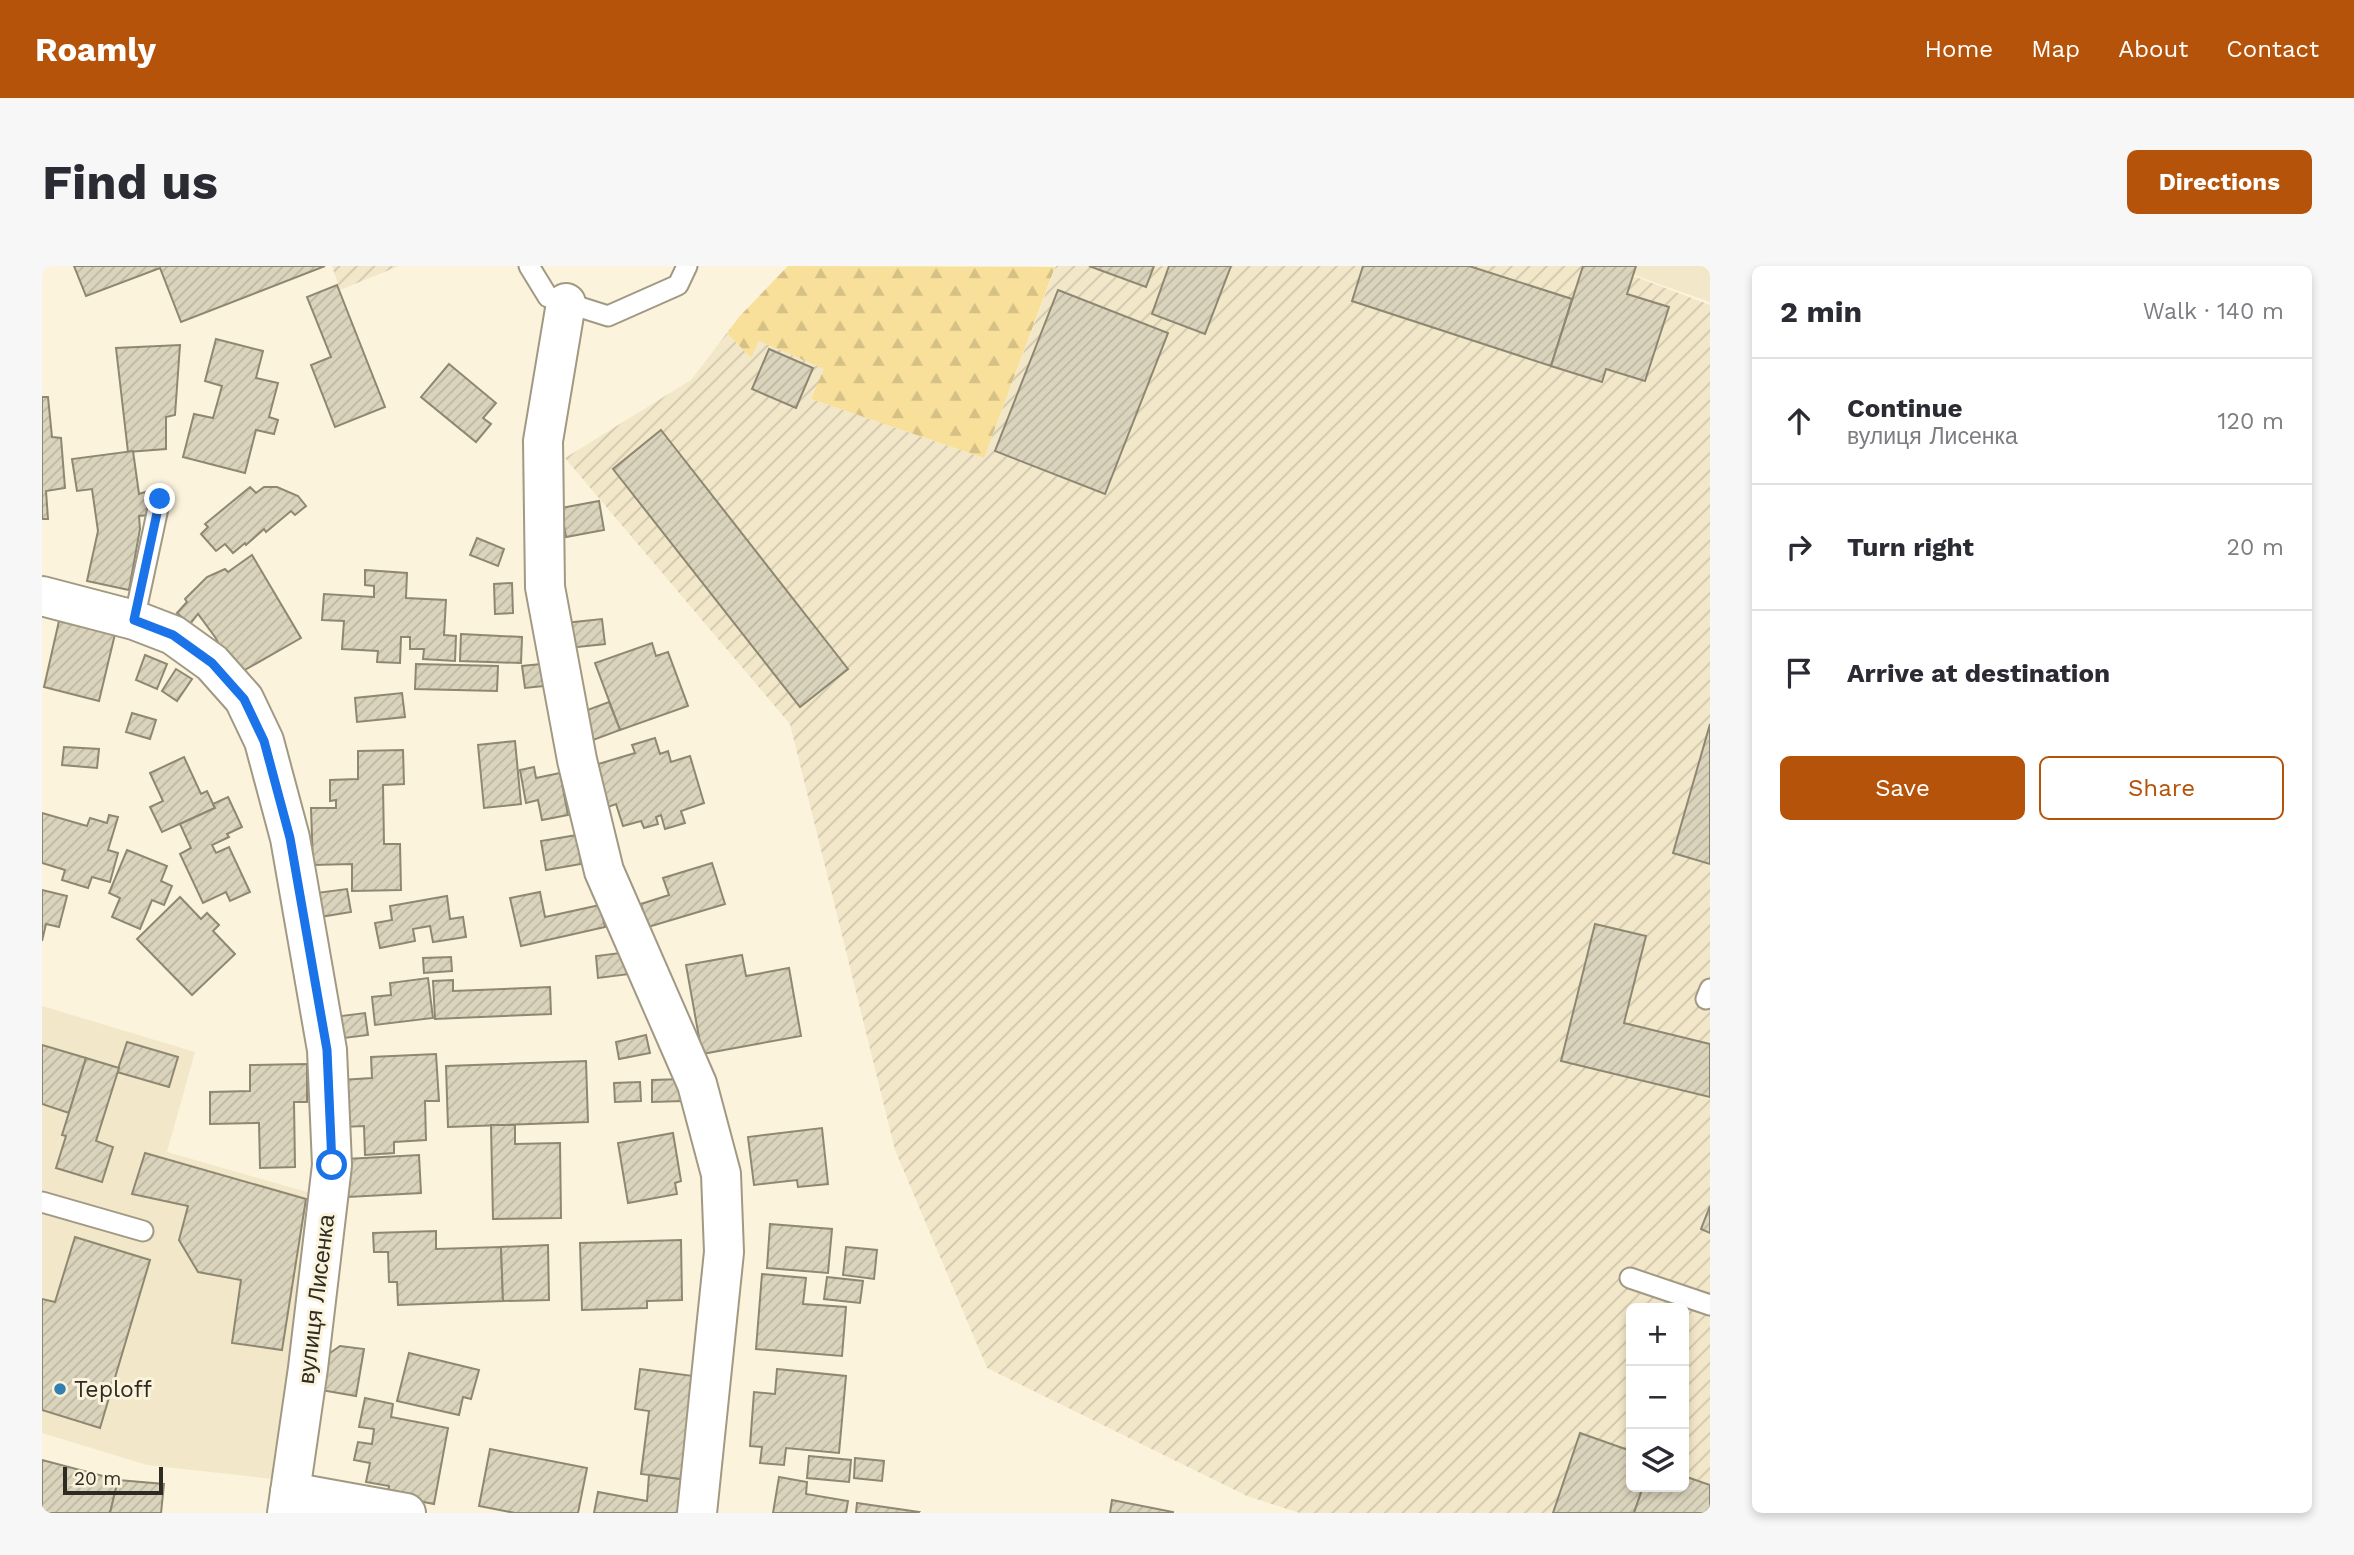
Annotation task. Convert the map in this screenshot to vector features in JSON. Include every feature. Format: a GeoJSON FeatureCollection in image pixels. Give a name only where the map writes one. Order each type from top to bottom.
{"type":"FeatureCollection","features":[{"type":"Feature","properties":{"kind":"street"},"geometry":{"type":"LineString","coordinates":[[566,303],[543,441],[545,587],[577,760],[604,870],[697,1084],[721,1174],[724,1252],[697,1513]]}},
{"type":"Feature","properties":{"kind":"street","name":"вулиця Лисенка"},"geometry":{"type":"LineString","coordinates":[[42,596],[134,620],[173,635],[212,663],[244,699],[264,741],[290,838],[327,1050],[332,1165],[309,1368],[288,1503]]}},
{"type":"Feature","properties":{"kind":"street"},"geometry":{"type":"LineString","coordinates":[[288,1503],[406,1513]]}},
{"type":"Feature","properties":{"kind":"lane"},"geometry":{"type":"LineString","coordinates":[[529,266],[548,297],[608,316],[678,285],[687,266]]}},
{"type":"Feature","properties":{"kind":"lane"},"geometry":{"type":"LineString","coordinates":[[134,620],[160,499]]}},
{"type":"Feature","properties":{"kind":"lane"},"geometry":{"type":"LineString","coordinates":[[42,1202],[143,1231]]}},
{"type":"Feature","properties":{"kind":"lane"},"geometry":{"type":"LineString","coordinates":[[1630,1278],[1710,1305]]}},
{"type":"Feature","properties":{"kind":"shaded area"},"geometry":{"type":"Polygon","coordinates":[[[332,266],[399,266],[340,290],[332,266]]]}},
{"type":"Feature","properties":{"kind":"shaded area"},"geometry":{"type":"Polygon","coordinates":[[[1056,266],[1607,266],[1710,305],[1710,1513],[1300,1513],[1247,1496],[987,1368],[895,1150],[790,724],[565,458],[691,380],[727,333],[751,358],[759,341],[825,369],[811,399],[984,458],[1056,266]]]}},
{"type":"Feature","properties":{"kind":"shaded area"},"geometry":{"type":"Polygon","coordinates":[[[1611,266],[1710,266],[1710,302],[1659,284],[1611,266]]]}},
{"type":"Feature","properties":{"kind":"shaded area"},"geometry":{"type":"Polygon","coordinates":[[[42,1006],[195,1052],[167,1152],[321,1196],[282,1480],[147,1465],[42,1433],[42,1006]]]}},
{"type":"Feature","properties":{"kind":"green space"},"geometry":{"type":"Polygon","coordinates":[[[788,266],[1055,267],[984,458],[811,399],[824,369],[759,341],[751,358],[727,333],[788,266]]]}},
{"type":"Feature","properties":{"kind":"building"},"geometry":{"type":"Polygon","coordinates":[[[74,266],[325,266],[181,322],[160,268],[86,296],[74,266]]]}},
{"type":"Feature","properties":{"kind":"building"},"geometry":{"type":"Polygon","coordinates":[[[1089,266],[1154,266],[1146,287],[1089,266]]]}},
{"type":"Feature","properties":{"kind":"building"},"geometry":{"type":"Polygon","coordinates":[[[1169,266],[1231,266],[1205,334],[1152,314],[1169,266]]]}},
{"type":"Feature","properties":{"kind":"building"},"geometry":{"type":"Polygon","coordinates":[[[1363,266],[1469,266],[1572,299],[1551,366],[1352,301],[1363,266]]]}},
{"type":"Feature","properties":{"kind":"building"},"geometry":{"type":"Polygon","coordinates":[[[1583,266],[1636,266],[1627,294],[1669,307],[1645,381],[1606,369],[1602,382],[1551,366],[1583,266]]]}},
{"type":"Feature","properties":{"kind":"building"},"geometry":{"type":"Polygon","coordinates":[[[337,285],[385,407],[335,427],[311,365],[331,357],[307,297],[337,285]]]}},
{"type":"Feature","properties":{"kind":"building"},"geometry":{"type":"Polygon","coordinates":[[[1058,290],[1168,333],[1105,494],[995,451],[1058,290]]]}},
{"type":"Feature","properties":{"kind":"building"},"geometry":{"type":"Polygon","coordinates":[[[216,339],[263,351],[256,378],[278,383],[269,417],[278,420],[274,434],[256,430],[245,473],[183,457],[194,414],[213,418],[222,386],[205,381],[216,339]]]}},
{"type":"Feature","properties":{"kind":"building"},"geometry":{"type":"Polygon","coordinates":[[[180,345],[175,415],[166,417],[166,449],[128,452],[116,348],[180,345]]]}},
{"type":"Feature","properties":{"kind":"building"},"geometry":{"type":"Polygon","coordinates":[[[769,349],[813,368],[796,408],[752,389],[769,349]]]}},
{"type":"Feature","properties":{"kind":"building"},"geometry":{"type":"Polygon","coordinates":[[[449,364],[496,403],[483,418],[491,424],[476,442],[421,397],[449,364]]]}},
{"type":"Feature","properties":{"kind":"building"},"geometry":{"type":"Polygon","coordinates":[[[42,397],[48,397],[52,437],[61,438],[65,488],[46,491],[48,519],[42,519],[42,397]]]}},
{"type":"Feature","properties":{"kind":"building"},"geometry":{"type":"Polygon","coordinates":[[[661,430],[848,669],[800,707],[613,469],[661,430]]]}},
{"type":"Feature","properties":{"kind":"building"},"geometry":{"type":"Polygon","coordinates":[[[133,451],[139,494],[145,492],[148,515],[139,516],[140,529],[129,590],[87,581],[98,531],[92,489],[77,491],[72,459],[133,451]]]}},
{"type":"Feature","properties":{"kind":"building"},"geometry":{"type":"Polygon","coordinates":[[[250,487],[256,493],[264,487],[277,487],[298,496],[306,506],[295,515],[291,511],[266,532],[264,529],[233,553],[225,544],[216,551],[201,534],[208,527],[205,524],[250,487]]]}},
{"type":"Feature","properties":{"kind":"building"},"geometry":{"type":"Polygon","coordinates":[[[599,501],[604,530],[566,537],[561,508],[599,501]]]}},
{"type":"Feature","properties":{"kind":"building"},"geometry":{"type":"Polygon","coordinates":[[[477,538],[504,549],[498,566],[470,555],[477,538]]]}},
{"type":"Feature","properties":{"kind":"building"},"geometry":{"type":"Polygon","coordinates":[[[252,555],[301,638],[236,675],[215,637],[198,614],[190,624],[177,613],[187,602],[185,599],[207,577],[225,569],[228,572],[252,555]]]}},
{"type":"Feature","properties":{"kind":"building"},"geometry":{"type":"Polygon","coordinates":[[[365,570],[407,573],[406,598],[446,600],[444,635],[456,636],[455,661],[423,659],[424,649],[410,649],[410,637],[401,637],[400,663],[377,662],[378,651],[342,649],[344,621],[322,620],[324,594],[374,597],[374,586],[365,585],[365,570]]]}},
{"type":"Feature","properties":{"kind":"building"},"geometry":{"type":"Polygon","coordinates":[[[512,583],[513,613],[495,614],[494,584],[512,583]]]}},
{"type":"Feature","properties":{"kind":"building"},"geometry":{"type":"Polygon","coordinates":[[[602,619],[605,644],[568,648],[565,623],[602,619]]]}},
{"type":"Feature","properties":{"kind":"building"},"geometry":{"type":"Polygon","coordinates":[[[59,621],[115,634],[99,701],[44,687],[59,621]]]}},
{"type":"Feature","properties":{"kind":"building"},"geometry":{"type":"Polygon","coordinates":[[[461,634],[522,637],[521,663],[460,661],[461,634]]]}},
{"type":"Feature","properties":{"kind":"building"},"geometry":{"type":"Polygon","coordinates":[[[652,643],[656,656],[668,652],[688,706],[620,730],[595,663],[652,643]]]}},
{"type":"Feature","properties":{"kind":"building"},"geometry":{"type":"Polygon","coordinates":[[[145,655],[167,664],[157,689],[136,680],[145,655]]]}},
{"type":"Feature","properties":{"kind":"building"},"geometry":{"type":"Polygon","coordinates":[[[551,663],[553,685],[525,688],[522,666],[551,663]]]}},
{"type":"Feature","properties":{"kind":"building"},"geometry":{"type":"Polygon","coordinates":[[[416,664],[498,666],[497,691],[415,689],[416,664]]]}},
{"type":"Feature","properties":{"kind":"building"},"geometry":{"type":"Polygon","coordinates":[[[176,669],[192,679],[177,701],[162,691],[176,669]]]}},
{"type":"Feature","properties":{"kind":"building"},"geometry":{"type":"Polygon","coordinates":[[[402,693],[405,717],[357,722],[355,698],[402,693]]]}},
{"type":"Feature","properties":{"kind":"building"},"geometry":{"type":"Polygon","coordinates":[[[609,702],[620,730],[593,740],[582,712],[609,702]]]}},
{"type":"Feature","properties":{"kind":"building"},"geometry":{"type":"Polygon","coordinates":[[[132,713],[156,720],[150,739],[126,732],[132,713]]]}},
{"type":"Feature","properties":{"kind":"building"},"geometry":{"type":"Polygon","coordinates":[[[1710,724],[1710,864],[1673,853],[1710,724]]]}},
{"type":"Feature","properties":{"kind":"building"},"geometry":{"type":"Polygon","coordinates":[[[655,738],[660,754],[668,751],[671,762],[690,756],[704,803],[681,811],[685,823],[665,829],[661,815],[656,817],[658,824],[644,828],[641,821],[623,826],[616,804],[608,807],[595,765],[635,753],[632,745],[655,738]]]}},
{"type":"Feature","properties":{"kind":"building"},"geometry":{"type":"Polygon","coordinates":[[[515,741],[521,804],[484,808],[478,745],[515,741]]]}},
{"type":"Feature","properties":{"kind":"building"},"geometry":{"type":"Polygon","coordinates":[[[64,747],[99,749],[97,768],[62,765],[64,747]]]}},
{"type":"Feature","properties":{"kind":"building"},"geometry":{"type":"Polygon","coordinates":[[[403,750],[404,784],[383,785],[384,844],[400,844],[401,890],[352,891],[352,864],[313,865],[311,808],[336,808],[336,800],[330,801],[330,780],[358,779],[358,751],[403,750]]]}},
{"type":"Feature","properties":{"kind":"building"},"geometry":{"type":"Polygon","coordinates":[[[184,757],[201,794],[207,791],[215,808],[162,832],[150,807],[163,801],[150,773],[184,757]]]}},
{"type":"Feature","properties":{"kind":"building"},"geometry":{"type":"Polygon","coordinates":[[[534,767],[536,778],[560,773],[568,815],[542,820],[538,800],[526,803],[520,770],[534,767]]]}},
{"type":"Feature","properties":{"kind":"building"},"geometry":{"type":"Polygon","coordinates":[[[228,797],[242,827],[212,845],[216,853],[229,847],[250,892],[230,901],[226,892],[203,903],[180,854],[191,848],[180,824],[215,808],[213,804],[228,797]]]}},
{"type":"Feature","properties":{"kind":"building"},"geometry":{"type":"Polygon","coordinates":[[[42,813],[87,826],[90,818],[107,823],[109,815],[118,817],[108,850],[118,853],[110,882],[92,877],[88,888],[62,880],[65,870],[42,863],[42,813]]]}},
{"type":"Feature","properties":{"kind":"building"},"geometry":{"type":"Polygon","coordinates":[[[577,835],[581,864],[546,870],[541,841],[577,835]]]}},
{"type":"Feature","properties":{"kind":"building"},"geometry":{"type":"Polygon","coordinates":[[[127,850],[167,866],[161,881],[172,886],[164,905],[152,900],[140,929],[112,917],[120,898],[109,893],[127,850]]]}},
{"type":"Feature","properties":{"kind":"building"},"geometry":{"type":"Polygon","coordinates":[[[712,863],[725,904],[648,927],[641,904],[669,895],[663,878],[712,863]]]}},
{"type":"Feature","properties":{"kind":"building"},"geometry":{"type":"Polygon","coordinates":[[[347,889],[351,912],[320,917],[316,893],[347,889]]]}},
{"type":"Feature","properties":{"kind":"building"},"geometry":{"type":"Polygon","coordinates":[[[42,890],[67,896],[59,927],[46,924],[42,941],[42,890]]]}},
{"type":"Feature","properties":{"kind":"building"},"geometry":{"type":"Polygon","coordinates":[[[540,892],[545,917],[600,905],[605,927],[521,946],[510,898],[540,892]]]}},
{"type":"Feature","properties":{"kind":"building"},"geometry":{"type":"Polygon","coordinates":[[[447,896],[450,919],[463,917],[466,937],[433,942],[430,926],[413,929],[415,941],[380,948],[375,923],[392,920],[390,906],[447,896]]]}},
{"type":"Feature","properties":{"kind":"building"},"geometry":{"type":"Polygon","coordinates":[[[180,897],[201,919],[207,913],[219,925],[213,931],[235,954],[192,995],[137,939],[180,897]]]}},
{"type":"Feature","properties":{"kind":"building"},"geometry":{"type":"Polygon","coordinates":[[[1595,924],[1646,936],[1624,1023],[1710,1044],[1710,1097],[1561,1061],[1595,924]]]}},
{"type":"Feature","properties":{"kind":"building"},"geometry":{"type":"Polygon","coordinates":[[[628,952],[630,974],[598,978],[596,956],[628,952]]]}},
{"type":"Feature","properties":{"kind":"building"},"geometry":{"type":"Polygon","coordinates":[[[742,955],[746,976],[789,968],[801,1036],[702,1054],[686,965],[742,955]]]}},
{"type":"Feature","properties":{"kind":"building"},"geometry":{"type":"Polygon","coordinates":[[[451,957],[452,971],[424,973],[423,958],[451,957]]]}},
{"type":"Feature","properties":{"kind":"building"},"geometry":{"type":"Polygon","coordinates":[[[428,978],[433,1018],[375,1025],[372,997],[391,995],[390,983],[428,978]]]}},
{"type":"Feature","properties":{"kind":"building"},"geometry":{"type":"Polygon","coordinates":[[[453,980],[453,991],[550,987],[551,1014],[435,1019],[433,981],[453,980]]]}},
{"type":"Feature","properties":{"kind":"building"},"geometry":{"type":"Polygon","coordinates":[[[365,1013],[368,1035],[336,1039],[333,1017],[365,1013]]]}},
{"type":"Feature","properties":{"kind":"building"},"geometry":{"type":"Polygon","coordinates":[[[646,1035],[650,1053],[619,1059],[616,1042],[646,1035]]]}},
{"type":"Feature","properties":{"kind":"building"},"geometry":{"type":"Polygon","coordinates":[[[127,1042],[178,1057],[169,1087],[117,1072],[127,1042]]]}},
{"type":"Feature","properties":{"kind":"building"},"geometry":{"type":"Polygon","coordinates":[[[42,1045],[86,1058],[69,1113],[42,1104],[42,1045]]]}},
{"type":"Feature","properties":{"kind":"building"},"geometry":{"type":"Polygon","coordinates":[[[436,1054],[439,1101],[425,1101],[426,1140],[394,1142],[394,1153],[365,1155],[364,1126],[343,1127],[341,1080],[372,1078],[371,1057],[436,1054]]]}},
{"type":"Feature","properties":{"kind":"building"},"geometry":{"type":"Polygon","coordinates":[[[86,1058],[119,1068],[96,1141],[113,1147],[102,1182],[56,1168],[66,1136],[62,1135],[86,1058]]]}},
{"type":"Feature","properties":{"kind":"building"},"geometry":{"type":"Polygon","coordinates":[[[586,1061],[588,1122],[448,1127],[446,1066],[586,1061]]]}},
{"type":"Feature","properties":{"kind":"building"},"geometry":{"type":"Polygon","coordinates":[[[307,1064],[307,1102],[294,1102],[295,1167],[260,1168],[259,1123],[210,1124],[210,1092],[250,1091],[250,1065],[307,1064]]]}},
{"type":"Feature","properties":{"kind":"building"},"geometry":{"type":"Polygon","coordinates":[[[683,1079],[683,1101],[652,1102],[652,1080],[683,1079]]]}},
{"type":"Feature","properties":{"kind":"building"},"geometry":{"type":"Polygon","coordinates":[[[640,1082],[641,1101],[615,1102],[614,1083],[640,1082]]]}},
{"type":"Feature","properties":{"kind":"building"},"geometry":{"type":"Polygon","coordinates":[[[491,1125],[515,1125],[515,1144],[560,1143],[561,1218],[493,1219],[491,1125]]]}},
{"type":"Feature","properties":{"kind":"building"},"geometry":{"type":"Polygon","coordinates":[[[822,1128],[828,1184],[798,1187],[797,1180],[754,1185],[748,1137],[822,1128]]]}},
{"type":"Feature","properties":{"kind":"building"},"geometry":{"type":"Polygon","coordinates":[[[673,1133],[681,1181],[675,1183],[677,1194],[628,1203],[618,1143],[673,1133]]]}},
{"type":"Feature","properties":{"kind":"building"},"geometry":{"type":"Polygon","coordinates":[[[145,1153],[306,1199],[282,1350],[232,1343],[241,1280],[198,1272],[179,1240],[188,1206],[132,1194],[145,1153]]]}},
{"type":"Feature","properties":{"kind":"building"},"geometry":{"type":"Polygon","coordinates":[[[419,1155],[421,1193],[348,1197],[346,1159],[419,1155]]]}},
{"type":"Feature","properties":{"kind":"building"},"geometry":{"type":"Polygon","coordinates":[[[1710,1206],[1710,1233],[1701,1229],[1710,1206]]]}},
{"type":"Feature","properties":{"kind":"building"},"geometry":{"type":"Polygon","coordinates":[[[770,1224],[832,1229],[828,1273],[767,1268],[770,1224]]]}},
{"type":"Feature","properties":{"kind":"building"},"geometry":{"type":"Polygon","coordinates":[[[436,1231],[436,1249],[501,1247],[503,1301],[398,1305],[397,1282],[389,1282],[388,1252],[374,1252],[373,1233],[436,1231]]]}},
{"type":"Feature","properties":{"kind":"building"},"geometry":{"type":"Polygon","coordinates":[[[75,1237],[150,1260],[100,1428],[42,1410],[42,1299],[55,1302],[75,1237]]]}},
{"type":"Feature","properties":{"kind":"building"},"geometry":{"type":"Polygon","coordinates":[[[681,1240],[682,1300],[647,1301],[647,1308],[582,1310],[580,1243],[681,1240]]]}},
{"type":"Feature","properties":{"kind":"building"},"geometry":{"type":"Polygon","coordinates":[[[548,1245],[549,1300],[503,1301],[501,1247],[548,1245]]]}},
{"type":"Feature","properties":{"kind":"building"},"geometry":{"type":"Polygon","coordinates":[[[846,1247],[877,1250],[874,1279],[843,1275],[846,1247]]]}},
{"type":"Feature","properties":{"kind":"building"},"geometry":{"type":"Polygon","coordinates":[[[762,1274],[806,1278],[803,1304],[846,1307],[842,1356],[756,1349],[762,1274]]]}},
{"type":"Feature","properties":{"kind":"building"},"geometry":{"type":"Polygon","coordinates":[[[827,1277],[863,1281],[860,1303],[824,1299],[827,1277]]]}},
{"type":"Feature","properties":{"kind":"building"},"geometry":{"type":"Polygon","coordinates":[[[340,1346],[364,1349],[356,1396],[315,1389],[320,1360],[340,1346]]]}},
{"type":"Feature","properties":{"kind":"building"},"geometry":{"type":"Polygon","coordinates":[[[409,1353],[479,1370],[471,1399],[463,1397],[459,1415],[397,1401],[409,1353]]]}},
{"type":"Feature","properties":{"kind":"building"},"geometry":{"type":"Polygon","coordinates":[[[640,1369],[701,1377],[687,1480],[641,1474],[649,1411],[635,1409],[640,1369]]]}},
{"type":"Feature","properties":{"kind":"building"},"geometry":{"type":"Polygon","coordinates":[[[777,1369],[846,1376],[839,1453],[786,1448],[784,1465],[760,1463],[762,1447],[750,1446],[754,1392],[775,1394],[777,1369]]]}},
{"type":"Feature","properties":{"kind":"building"},"geometry":{"type":"Polygon","coordinates":[[[365,1398],[393,1404],[391,1417],[448,1428],[434,1504],[388,1495],[389,1486],[366,1482],[370,1463],[354,1460],[358,1442],[372,1444],[374,1429],[359,1427],[365,1398]]]}},
{"type":"Feature","properties":{"kind":"building"},"geometry":{"type":"Polygon","coordinates":[[[1580,1433],[1626,1449],[1626,1492],[1641,1492],[1634,1513],[1553,1513],[1580,1433]]]}},
{"type":"Feature","properties":{"kind":"building"},"geometry":{"type":"Polygon","coordinates":[[[490,1449],[587,1468],[578,1513],[515,1513],[479,1506],[490,1449]]]}},
{"type":"Feature","properties":{"kind":"building"},"geometry":{"type":"Polygon","coordinates":[[[809,1456],[851,1460],[849,1482],[807,1478],[809,1456]]]}},
{"type":"Feature","properties":{"kind":"building"},"geometry":{"type":"Polygon","coordinates":[[[855,1458],[884,1461],[882,1481],[854,1478],[855,1458]]]}},
{"type":"Feature","properties":{"kind":"building"},"geometry":{"type":"Polygon","coordinates":[[[42,1460],[118,1480],[110,1513],[42,1513],[42,1460]]]}},
{"type":"Feature","properties":{"kind":"building"},"geometry":{"type":"Polygon","coordinates":[[[649,1475],[687,1480],[681,1513],[594,1513],[598,1492],[647,1501],[649,1475]]]}},
{"type":"Feature","properties":{"kind":"building"},"geometry":{"type":"Polygon","coordinates":[[[779,1477],[807,1482],[806,1494],[848,1501],[846,1513],[773,1513],[779,1477]]]}},
{"type":"Feature","properties":{"kind":"building"},"geometry":{"type":"Polygon","coordinates":[[[1689,1478],[1710,1485],[1710,1513],[1634,1513],[1641,1492],[1689,1492],[1689,1478]]]}},
{"type":"Feature","properties":{"kind":"building"},"geometry":{"type":"Polygon","coordinates":[[[118,1480],[164,1484],[161,1513],[110,1513],[118,1480]]]}},
{"type":"Feature","properties":{"kind":"building"},"geometry":{"type":"Polygon","coordinates":[[[1112,1500],[1173,1512],[1173,1513],[1110,1513],[1112,1500]]]}},
{"type":"Feature","properties":{"kind":"building"},"geometry":{"type":"Polygon","coordinates":[[[857,1503],[919,1512],[856,1513],[857,1503]]]}},
{"type":"Feature","properties":{"kind":"place","name":"Teploff"},"geometry":{"type":"Point","coordinates":[60,1389]}},
{"type":"Feature","properties":{"kind":"route"},"geometry":{"type":"LineString","coordinates":[[160,499],[134,620],[173,635],[212,663],[244,699],[264,741],[290,838],[327,1050],[332,1165]]}}]}
